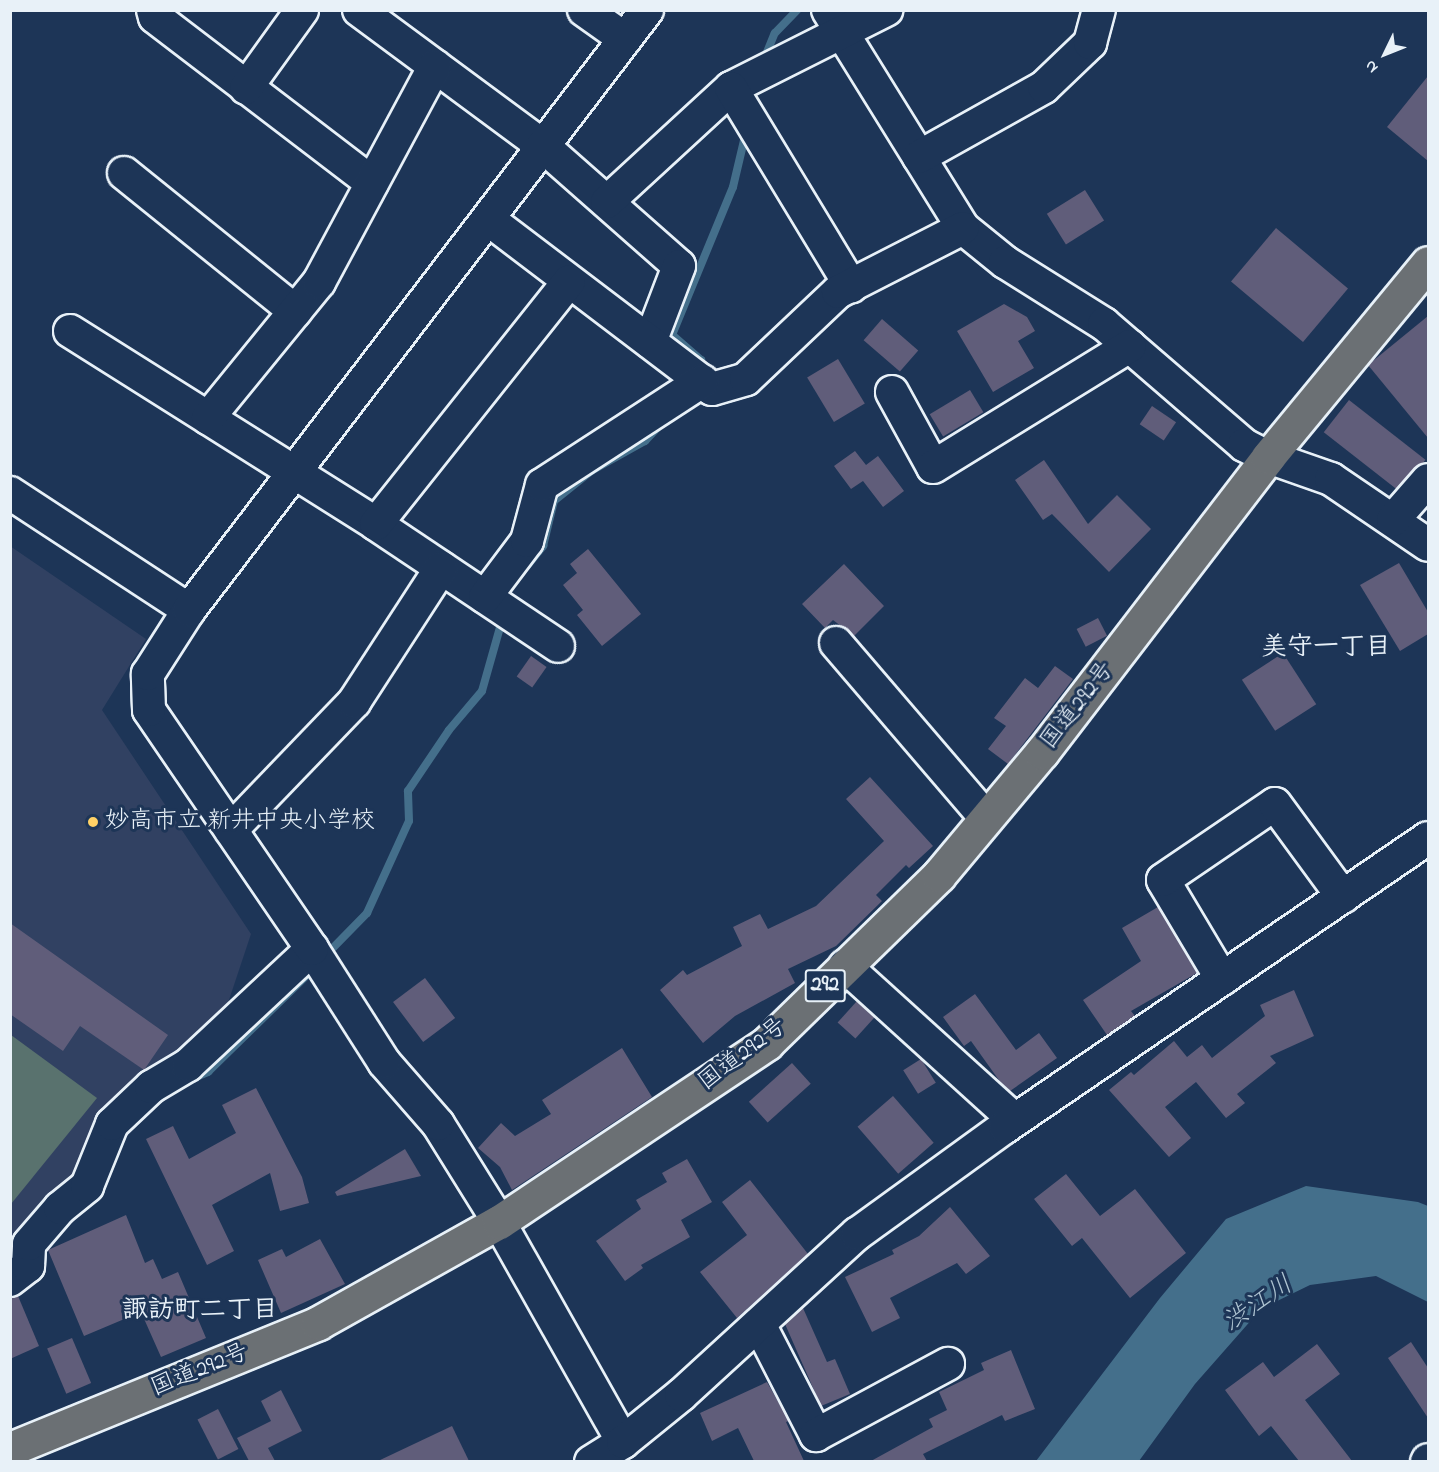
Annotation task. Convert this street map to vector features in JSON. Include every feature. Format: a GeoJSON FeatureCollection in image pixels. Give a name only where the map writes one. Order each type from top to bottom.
{"type":"FeatureCollection","features":[{"type":"Feature","properties":{"kind":"highway","name":"国道292号"},"geometry":{"type":"LineString","coordinates":[[10,1449],[318,1323],[499,1222],[767,1043],[939,875],[1042,752],[1269,457],[1428,263]]}},
{"type":"Feature","properties":{"kind":"street"},"geometry":{"type":"LineString","coordinates":[[153,10],[155,16],[246,88],[372,183]]}},
{"type":"Feature","properties":{"kind":"street"},"geometry":{"type":"LineString","coordinates":[[246,88],[302,10]]}},
{"type":"Feature","properties":{"kind":"street"},"geometry":{"type":"LineString","coordinates":[[359,10],[543,146],[679,266],[650,342]]}},
{"type":"Feature","properties":{"kind":"street"},"geometry":{"type":"LineString","coordinates":[[584,10],[624,39]]}},
{"type":"Feature","properties":{"kind":"street"},"geometry":{"type":"LineString","coordinates":[[623,1442],[499,1222],[438,1124],[384,1062],[312,948],[149,710],[148,674],[189,610],[647,10]]}},
{"type":"Feature","properties":{"kind":"street"},"geometry":{"type":"LineString","coordinates":[[607,201],[731,88],[835,21],[886,10]]}},
{"type":"Feature","properties":{"kind":"street"},"geometry":{"type":"LineString","coordinates":[[920,157],[1044,87],[1090,43],[1099,10]]}},
{"type":"Feature","properties":{"kind":"street"},"geometry":{"type":"LineString","coordinates":[[835,21],[963,228],[1005,262],[1104,324],[1244,445],[1269,457],[1331,479],[1428,545]]}},
{"type":"Feature","properties":{"kind":"street"},"geometry":{"type":"LineString","coordinates":[[208,418],[319,282],[435,66]]}},
{"type":"Feature","properties":{"kind":"street"},"geometry":{"type":"LineString","coordinates":[[731,88],[851,286]]}},
{"type":"Feature","properties":{"kind":"street"},"geometry":{"type":"LineString","coordinates":[[124,173],[295,311]]}},
{"type":"Feature","properties":{"kind":"street"},"geometry":{"type":"LineString","coordinates":[[488,219],[712,389],[746,379],[838,292],[963,228]]}},
{"type":"Feature","properties":{"kind":"street"},"geometry":{"type":"LineString","coordinates":[[376,524],[569,281]]}},
{"type":"Feature","properties":{"kind":"street"},"geometry":{"type":"LineString","coordinates":[[70,331],[376,524],[558,646]]}},
{"type":"Feature","properties":{"kind":"street"},"geometry":{"type":"LineString","coordinates":[[892,392],[933,467],[1130,346]]}},
{"type":"Feature","properties":{"kind":"street"},"geometry":{"type":"LineString","coordinates":[[485,597],[528,541],[542,485],[702,381]]}},
{"type":"Feature","properties":{"kind":"street"},"geometry":{"type":"LineString","coordinates":[[1393,520],[1428,480]]}},
{"type":"Feature","properties":{"kind":"street"},"geometry":{"type":"LineString","coordinates":[[10,493],[189,610]]}},
{"type":"Feature","properties":{"kind":"street"},"geometry":{"type":"LineString","coordinates":[[231,830],[354,702],[441,568]]}},
{"type":"Feature","properties":{"kind":"street"},"geometry":{"type":"LineString","coordinates":[[836,643],[986,818]]}},
{"type":"Feature","properties":{"kind":"street"},"geometry":{"type":"LineString","coordinates":[[1222,979],[1164,880],[1275,804],[1343,897]]}},
{"type":"Feature","properties":{"kind":"street"},"geometry":{"type":"LineString","coordinates":[[591,1461],[623,1442],[681,1395],[857,1234],[1015,1120],[1428,837]]}},
{"type":"Feature","properties":{"kind":"street"},"geometry":{"type":"LineString","coordinates":[[10,1280],[28,1266],[29,1244],[60,1208],[87,1186],[112,1124],[151,1087],[188,1065],[312,948]]}},
{"type":"Feature","properties":{"kind":"street"},"geometry":{"type":"LineString","coordinates":[[846,966],[1015,1120]]}},
{"type":"Feature","properties":{"kind":"street"},"geometry":{"type":"LineString","coordinates":[[759,1324],[816,1435],[948,1364]]}},
{"type":"Feature","properties":{"kind":"shaded area","name":"妙高市立 新井中央小学校"},"geometry":{"type":"Polygon","coordinates":[[[10,546],[146,639],[102,710],[251,934],[228,1003],[83,1174],[20,1229],[19,1265],[10,1270],[10,546]]]}},
{"type":"Feature","properties":{"kind":"green space"},"geometry":{"type":"Polygon","coordinates":[[[11,1035],[97,1098],[11,1204],[11,1035]]]}},
{"type":"Feature","properties":{"kind":"water","name":"渋江川"},"geometry":{"type":"Polygon","coordinates":[[[1306,1186],[1418,1202],[1428,1206],[1428,1302],[1376,1276],[1310,1285],[1261,1309],[1195,1384],[1139,1461],[1036,1461],[1160,1298],[1226,1219],[1306,1186]]]}},
{"type":"Feature","properties":{"kind":"building"},"geometry":{"type":"Polygon","coordinates":[[[1428,76],[1428,161],[1387,127],[1428,76]]]}},
{"type":"Feature","properties":{"kind":"building"},"geometry":{"type":"Polygon","coordinates":[[[1085,190],[1104,221],[1066,244],[1047,214],[1085,190]]]}},
{"type":"Feature","properties":{"kind":"building"},"geometry":{"type":"Polygon","coordinates":[[[1276,228],[1348,288],[1303,342],[1231,282],[1276,228]]]}},
{"type":"Feature","properties":{"kind":"building"},"geometry":{"type":"Polygon","coordinates":[[[1004,304],[1027,317],[1035,331],[1018,341],[1034,368],[993,392],[957,331],[1004,304]]]}},
{"type":"Feature","properties":{"kind":"building"},"geometry":{"type":"Polygon","coordinates":[[[1428,316],[1428,438],[1368,365],[1428,316]]]}},
{"type":"Feature","properties":{"kind":"building"},"geometry":{"type":"Polygon","coordinates":[[[882,319],[918,350],[900,372],[864,340],[882,319]]]}},
{"type":"Feature","properties":{"kind":"building"},"geometry":{"type":"Polygon","coordinates":[[[838,359],[865,404],[834,422],[807,378],[838,359]]]}},
{"type":"Feature","properties":{"kind":"building"},"geometry":{"type":"Polygon","coordinates":[[[970,390],[983,412],[943,436],[930,414],[970,390]]]}},
{"type":"Feature","properties":{"kind":"building"},"geometry":{"type":"Polygon","coordinates":[[[1349,400],[1425,460],[1400,492],[1324,432],[1349,400]]]}},
{"type":"Feature","properties":{"kind":"building"},"geometry":{"type":"Polygon","coordinates":[[[1152,406],[1176,422],[1164,440],[1140,424],[1152,406]]]}},
{"type":"Feature","properties":{"kind":"building"},"geometry":{"type":"Polygon","coordinates":[[[855,451],[866,465],[878,456],[904,491],[883,507],[863,481],[851,489],[834,466],[855,451]]]}},
{"type":"Feature","properties":{"kind":"building"},"geometry":{"type":"Polygon","coordinates":[[[1044,460],[1088,524],[1117,495],[1151,529],[1109,572],[1052,514],[1043,520],[1015,480],[1044,460]]]}},
{"type":"Feature","properties":{"kind":"building"},"geometry":{"type":"Polygon","coordinates":[[[588,549],[641,614],[602,646],[577,615],[583,610],[563,585],[577,573],[570,564],[588,549]]]}},
{"type":"Feature","properties":{"kind":"building"},"geometry":{"type":"Polygon","coordinates":[[[1399,563],[1428,612],[1428,634],[1400,651],[1360,585],[1399,563]]]}},
{"type":"Feature","properties":{"kind":"building"},"geometry":{"type":"Polygon","coordinates":[[[844,564],[884,606],[854,636],[833,620],[825,628],[802,604],[844,564]]]}},
{"type":"Feature","properties":{"kind":"building"},"geometry":{"type":"Polygon","coordinates":[[[1098,618],[1107,636],[1086,647],[1077,629],[1098,618]]]}},
{"type":"Feature","properties":{"kind":"building"},"geometry":{"type":"Polygon","coordinates":[[[1283,653],[1316,704],[1275,731],[1242,680],[1283,653]]]}},
{"type":"Feature","properties":{"kind":"building"},"geometry":{"type":"Polygon","coordinates":[[[531,656],[547,667],[532,687],[517,676],[531,656]]]}},
{"type":"Feature","properties":{"kind":"building"},"geometry":{"type":"Polygon","coordinates":[[[1055,666],[1073,679],[1008,764],[988,749],[1006,726],[994,718],[1025,678],[1038,688],[1055,666]]]}},
{"type":"Feature","properties":{"kind":"building"},"geometry":{"type":"Polygon","coordinates":[[[870,777],[933,846],[909,868],[906,865],[876,895],[882,901],[836,946],[788,969],[795,983],[735,1016],[703,1043],[660,990],[683,970],[687,975],[742,946],[733,927],[760,914],[768,929],[816,906],[884,841],[846,799],[870,777]]]}},
{"type":"Feature","properties":{"kind":"building"},"geometry":{"type":"Polygon","coordinates":[[[1158,907],[1197,973],[1131,1011],[1135,1016],[1107,1035],[1083,1000],[1141,961],[1122,928],[1158,907]]]}},
{"type":"Feature","properties":{"kind":"building"},"geometry":{"type":"Polygon","coordinates":[[[10,923],[168,1035],[144,1070],[80,1026],[63,1051],[10,1014],[10,923]]]}},
{"type":"Feature","properties":{"kind":"building"},"geometry":{"type":"Polygon","coordinates":[[[425,978],[455,1018],[423,1042],[393,1002],[425,978]]]}},
{"type":"Feature","properties":{"kind":"building"},"geometry":{"type":"Polygon","coordinates":[[[1294,990],[1314,1036],[1270,1056],[1276,1063],[1237,1094],[1245,1103],[1226,1118],[1196,1082],[1165,1107],[1191,1138],[1169,1157],[1109,1090],[1131,1072],[1134,1075],[1174,1041],[1187,1057],[1202,1045],[1212,1058],[1265,1016],[1260,1005],[1294,990]]]}},
{"type":"Feature","properties":{"kind":"building"},"geometry":{"type":"Polygon","coordinates":[[[975,994],[1016,1050],[1039,1033],[1057,1058],[1010,1091],[1001,1083],[971,1041],[964,1046],[943,1017],[975,994]]]}},
{"type":"Feature","properties":{"kind":"building"},"geometry":{"type":"Polygon","coordinates":[[[857,1001],[875,1017],[855,1039],[838,1023],[857,1001]]]}},
{"type":"Feature","properties":{"kind":"building"},"geometry":{"type":"Polygon","coordinates":[[[622,1048],[652,1097],[512,1190],[500,1167],[478,1148],[501,1123],[515,1136],[551,1114],[542,1100],[622,1048]]]}},
{"type":"Feature","properties":{"kind":"building"},"geometry":{"type":"Polygon","coordinates":[[[921,1059],[936,1083],[918,1094],[903,1070],[921,1059]]]}},
{"type":"Feature","properties":{"kind":"building"},"geometry":{"type":"Polygon","coordinates":[[[792,1063],[811,1084],[768,1123],[749,1102],[792,1063]]]}},
{"type":"Feature","properties":{"kind":"building"},"geometry":{"type":"Polygon","coordinates":[[[256,1088],[302,1177],[309,1203],[280,1211],[270,1173],[212,1205],[234,1251],[207,1265],[146,1139],[173,1126],[189,1159],[236,1133],[222,1105],[256,1088]]]}},
{"type":"Feature","properties":{"kind":"building"},"geometry":{"type":"Polygon","coordinates":[[[893,1096],[934,1143],[898,1174],[858,1127],[893,1096]]]}},
{"type":"Feature","properties":{"kind":"building"},"geometry":{"type":"Polygon","coordinates":[[[405,1149],[421,1176],[337,1196],[335,1192],[405,1149]]]}},
{"type":"Feature","properties":{"kind":"building"},"geometry":{"type":"Polygon","coordinates":[[[687,1159],[712,1202],[681,1220],[690,1237],[641,1265],[643,1268],[625,1281],[596,1241],[641,1209],[636,1200],[667,1182],[662,1173],[687,1159]]]}},
{"type":"Feature","properties":{"kind":"building"},"geometry":{"type":"Polygon","coordinates":[[[1066,1174],[1100,1216],[1135,1189],[1186,1253],[1130,1298],[1082,1238],[1072,1246],[1034,1199],[1066,1174]]]}},
{"type":"Feature","properties":{"kind":"building"},"geometry":{"type":"Polygon","coordinates":[[[750,1180],[808,1254],[737,1318],[700,1272],[747,1235],[722,1202],[750,1180]]]}},
{"type":"Feature","properties":{"kind":"building"},"geometry":{"type":"Polygon","coordinates":[[[950,1207],[990,1256],[966,1274],[957,1263],[890,1298],[900,1318],[872,1332],[845,1277],[894,1254],[892,1250],[919,1236],[950,1207]]]}},
{"type":"Feature","properties":{"kind":"building"},"geometry":{"type":"Polygon","coordinates":[[[126,1215],[145,1263],[153,1259],[162,1279],[178,1272],[206,1338],[161,1357],[141,1312],[84,1336],[48,1250],[126,1215]]]}},
{"type":"Feature","properties":{"kind":"building"},"geometry":{"type":"Polygon","coordinates":[[[320,1239],[345,1284],[281,1313],[258,1260],[282,1249],[286,1257],[320,1239]]]}},
{"type":"Feature","properties":{"kind":"building"},"geometry":{"type":"Polygon","coordinates":[[[18,1296],[39,1346],[10,1359],[10,1298],[18,1296]]]}},
{"type":"Feature","properties":{"kind":"building"},"geometry":{"type":"Polygon","coordinates":[[[803,1308],[827,1362],[835,1359],[850,1394],[821,1406],[785,1324],[803,1308]]]}},
{"type":"Feature","properties":{"kind":"building"},"geometry":{"type":"Polygon","coordinates":[[[72,1338],[91,1383],[66,1394],[47,1349],[72,1338]]]}},
{"type":"Feature","properties":{"kind":"building"},"geometry":{"type":"Polygon","coordinates":[[[1411,1342],[1428,1368],[1428,1418],[1388,1358],[1411,1342]]]}},
{"type":"Feature","properties":{"kind":"building"},"geometry":{"type":"Polygon","coordinates":[[[1317,1344],[1340,1374],[1305,1400],[1352,1461],[1299,1461],[1271,1426],[1259,1436],[1225,1390],[1263,1362],[1274,1377],[1317,1344]]]}},
{"type":"Feature","properties":{"kind":"building"},"geometry":{"type":"Polygon","coordinates":[[[1011,1350],[1035,1409],[1005,1421],[1002,1415],[923,1454],[927,1461],[871,1461],[933,1427],[929,1419],[947,1410],[939,1392],[984,1370],[981,1363],[1011,1350]]]}},
{"type":"Feature","properties":{"kind":"building"},"geometry":{"type":"Polygon","coordinates":[[[767,1382],[789,1421],[786,1422],[804,1461],[754,1461],[738,1428],[712,1441],[700,1413],[767,1382]]]}},
{"type":"Feature","properties":{"kind":"building"},"geometry":{"type":"Polygon","coordinates":[[[281,1390],[302,1431],[268,1448],[275,1461],[249,1461],[237,1438],[271,1421],[261,1401],[281,1390]]]}},
{"type":"Feature","properties":{"kind":"building"},"geometry":{"type":"Polygon","coordinates":[[[218,1409],[238,1449],[218,1460],[198,1419],[218,1409]]]}},
{"type":"Feature","properties":{"kind":"building"},"geometry":{"type":"Polygon","coordinates":[[[452,1426],[469,1461],[378,1461],[452,1426]]]}},
{"type":"Feature","properties":{"kind":"waterway"},"geometry":{"type":"LineString","coordinates":[[763,62],[775,33],[797,10]]}},
{"type":"Feature","properties":{"kind":"waterway"},"geometry":{"type":"LineString","coordinates":[[697,370],[701,360],[672,335],[733,187],[746,132]]}},
{"type":"Feature","properties":{"kind":"waterway"},"geometry":{"type":"LineString","coordinates":[[527,566],[543,546],[554,501],[591,471],[645,441],[662,423]]}},
{"type":"Feature","properties":{"kind":"waterway"},"geometry":{"type":"LineString","coordinates":[[323,958],[367,913],[409,821],[408,791],[449,730],[482,691],[503,617]]}},
{"type":"Feature","properties":{"kind":"waterway"},"geometry":{"type":"LineString","coordinates":[[189,1080],[208,1072],[308,974]]}},
{"type":"Feature","properties":{"kind":"place","name":"妙高市立 新井中央小学校"},"geometry":{"type":"Point","coordinates":[93,822]}},
{"type":"Feature","properties":{"kind":"district","name":"美守一丁目"},"geometry":{"type":"Point","coordinates":[1326,649]}},
{"type":"Feature","properties":{"kind":"district","name":"諏訪町二丁目"},"geometry":{"type":"Point","coordinates":[200,1312]}}]}
